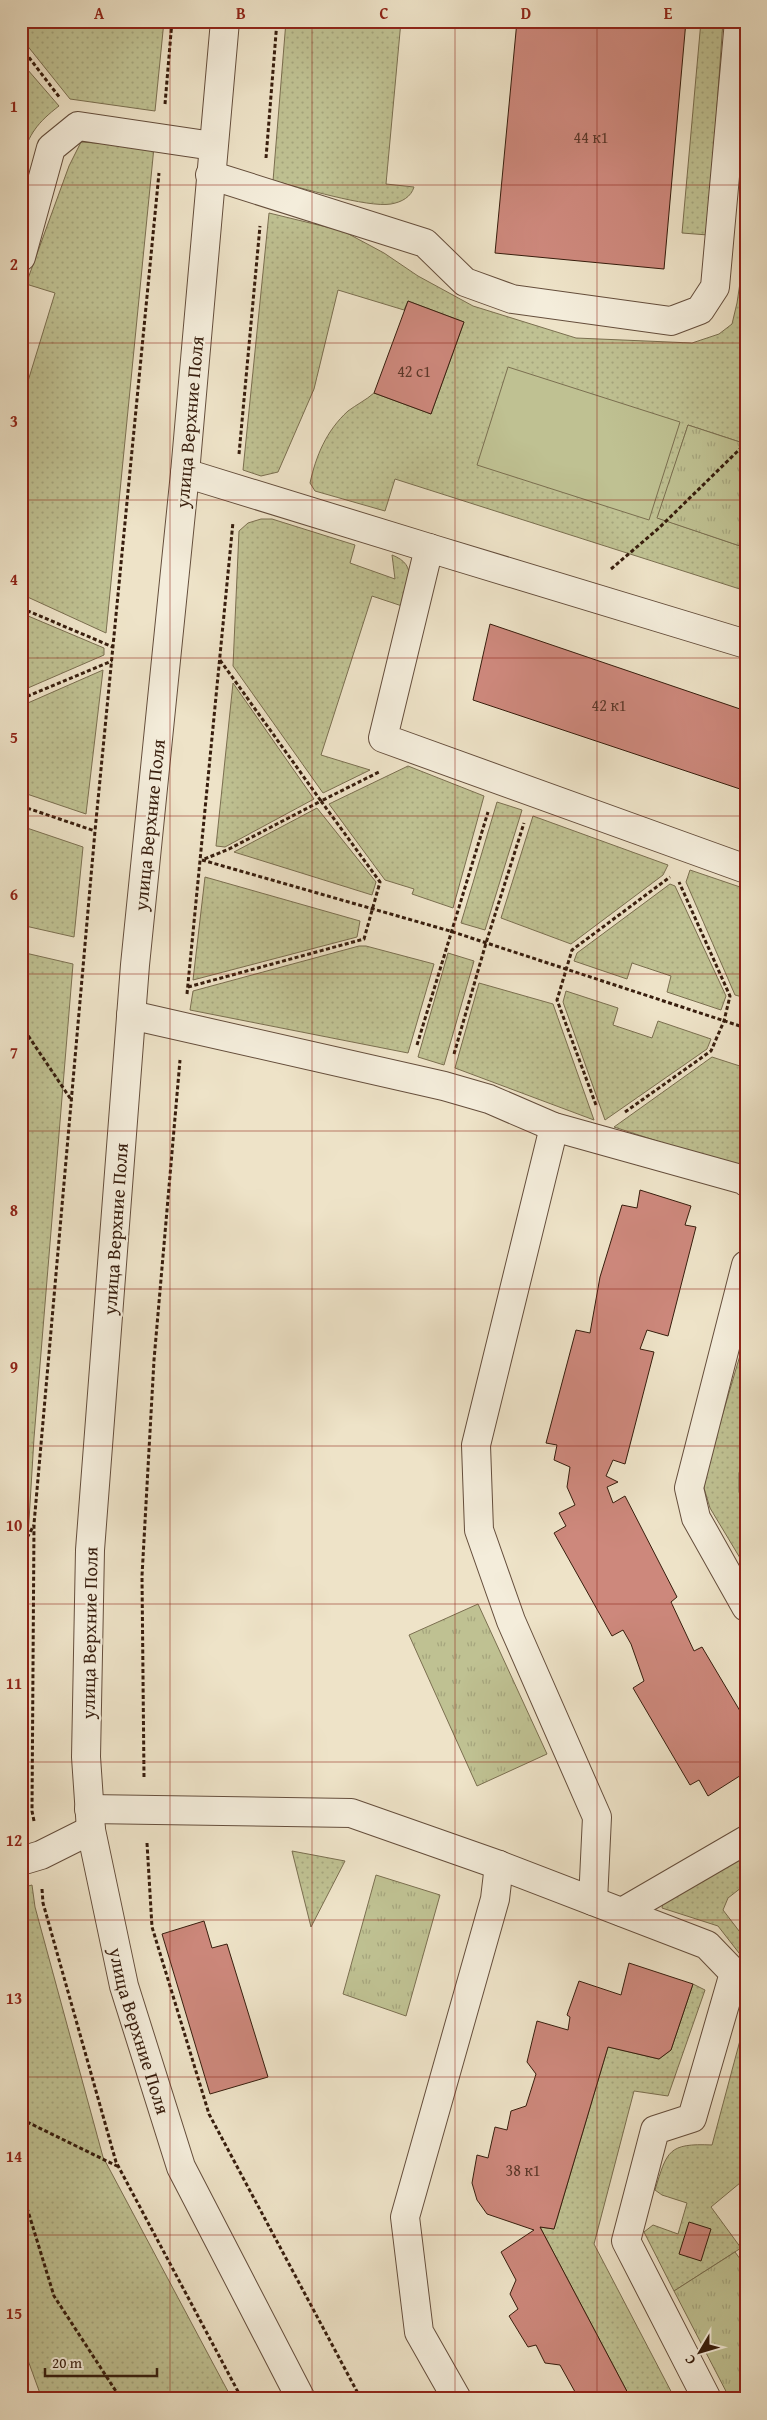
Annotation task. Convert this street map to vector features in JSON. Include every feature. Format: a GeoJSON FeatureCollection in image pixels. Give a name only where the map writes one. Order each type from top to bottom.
{"type":"FeatureCollection","features":[{"type":"Feature","properties":{"kind":"street","name":"улица Верхние Поля"},"geometry":{"type":"LineString","coordinates":[[225,21],[185,473],[131,1015],[90,1550],[86,1758],[90,1819],[124,1986],[181,2167],[291,2395]]}},
{"type":"Feature","properties":{"kind":"street"},"geometry":{"type":"LineString","coordinates":[[210,175],[425,243],[465,282],[512,298],[671,321],[700,310],[715,287],[736,173],[739,21]]}},
{"type":"Feature","properties":{"kind":"street"},"geometry":{"type":"LineString","coordinates":[[21,257],[51,148],[78,126],[213,146]]}},
{"type":"Feature","properties":{"kind":"street"},"geometry":{"type":"LineString","coordinates":[[185,473],[746,644]]}},
{"type":"Feature","properties":{"kind":"street"},"geometry":{"type":"LineString","coordinates":[[430,548],[383,738],[746,869]]}},
{"type":"Feature","properties":{"kind":"street"},"geometry":{"type":"LineString","coordinates":[[131,1015],[444,1086],[489,1099],[554,1127],[746,1182]]}},
{"type":"Feature","properties":{"kind":"street"},"geometry":{"type":"LineString","coordinates":[[554,1127],[476,1445],[479,1530],[511,1621],[597,1817],[593,1901]]}},
{"type":"Feature","properties":{"kind":"street"},"geometry":{"type":"LineString","coordinates":[[746,1265],[689,1488],[696,1518],[746,1607]]}},
{"type":"Feature","properties":{"kind":"street"},"geometry":{"type":"LineString","coordinates":[[21,1861],[41,1855],[90,1819],[145,1809],[350,1813],[499,1865],[707,1945],[734,1973],[692,2118],[655,2130],[626,2241],[707,2399]]}},
{"type":"Feature","properties":{"kind":"street"},"geometry":{"type":"LineString","coordinates":[[622,1912],[746,1840]]}},
{"type":"Feature","properties":{"kind":"street"},"geometry":{"type":"LineString","coordinates":[[457,2399],[419,2332],[405,2218],[495,1899],[499,1865]]}},
{"type":"Feature","properties":{"kind":"path"},"geometry":{"type":"LineString","coordinates":[[21,806],[95,831],[114,647],[172,21]]}},
{"type":"Feature","properties":{"kind":"path"},"geometry":{"type":"LineString","coordinates":[[277,21],[202,860],[184,1028],[154,1360],[142,1576],[145,1809],[152,1927],[209,2114],[361,2399]]}},
{"type":"Feature","properties":{"kind":"path"},"geometry":{"type":"LineString","coordinates":[[21,47],[65,105]]}},
{"type":"Feature","properties":{"kind":"path"},"geometry":{"type":"LineString","coordinates":[[581,594],[659,528],[746,443]]}},
{"type":"Feature","properties":{"kind":"path"},"geometry":{"type":"LineString","coordinates":[[21,608],[114,647]]}},
{"type":"Feature","properties":{"kind":"path"},"geometry":{"type":"LineString","coordinates":[[188,987],[364,939],[374,909],[380,882],[220,659]]}},
{"type":"Feature","properties":{"kind":"path"},"geometry":{"type":"LineString","coordinates":[[21,699],[112,660]]}},
{"type":"Feature","properties":{"kind":"path"},"geometry":{"type":"LineString","coordinates":[[406,1076],[498,779]]}},
{"type":"Feature","properties":{"kind":"path"},"geometry":{"type":"LineString","coordinates":[[444,1086],[486,943],[534,793]]}},
{"type":"Feature","properties":{"kind":"path"},"geometry":{"type":"LineString","coordinates":[[202,860],[228,849],[321,801]]}},
{"type":"Feature","properties":{"kind":"path"},"geometry":{"type":"LineString","coordinates":[[202,860],[450,931],[746,1028]]}},
{"type":"Feature","properties":{"kind":"path"},"geometry":{"type":"LineString","coordinates":[[597,1108],[557,1000],[572,950],[676,873],[730,996],[724,1021],[711,1051],[619,1116]]}},
{"type":"Feature","properties":{"kind":"path"},"geometry":{"type":"LineString","coordinates":[[21,1024],[72,1101]]}},
{"type":"Feature","properties":{"kind":"path"},"geometry":{"type":"LineString","coordinates":[[21,1549],[34,1524]]}},
{"type":"Feature","properties":{"kind":"path"},"geometry":{"type":"LineString","coordinates":[[21,2119],[119,2167]]}},
{"type":"Feature","properties":{"kind":"path"},"geometry":{"type":"LineString","coordinates":[[21,2196],[28,2212],[54,2296],[121,2399]]}},
{"type":"Feature","properties":{"kind":"green space"},"geometry":{"type":"Polygon","coordinates":[[[24,21],[164,21],[155,111],[70,99],[22,39],[24,21]]]}},
{"type":"Feature","properties":{"kind":"green space"},"geometry":{"type":"Polygon","coordinates":[[[286,21],[401,21],[386,184],[414,187],[411,194],[406,198],[391,204],[366,203],[273,181],[286,21]]]}},
{"type":"Feature","properties":{"kind":"green space"},"geometry":{"type":"Polygon","coordinates":[[[701,21],[723,21],[708,235],[682,233],[701,21]]]}},
{"type":"Feature","properties":{"kind":"green space"},"geometry":{"type":"Polygon","coordinates":[[[21,62],[59,106],[35,129],[21,159],[21,62]]]}},
{"type":"Feature","properties":{"kind":"green space"},"geometry":{"type":"Polygon","coordinates":[[[81,142],[154,147],[106,633],[21,594],[21,404],[55,293],[26,284],[69,166],[81,142]]]}},
{"type":"Feature","properties":{"kind":"green space"},"geometry":{"type":"Polygon","coordinates":[[[269,213],[343,231],[473,306],[576,338],[692,343],[719,334],[732,324],[746,242],[746,444],[688,425],[658,518],[746,548],[746,591],[395,479],[385,511],[315,491],[310,483],[315,463],[328,435],[348,411],[374,393],[431,414],[464,322],[408,301],[404,310],[338,290],[314,389],[278,472],[261,476],[243,470],[269,213]]]}},
{"type":"Feature","properties":{"kind":"green space"},"geometry":{"type":"Polygon","coordinates":[[[508,367],[680,422],[649,520],[477,465],[508,367]]]}},
{"type":"Feature","properties":{"kind":"green space"},"geometry":{"type":"Polygon","coordinates":[[[688,425],[746,444],[746,548],[657,518],[688,425]]]}},
{"type":"Feature","properties":{"kind":"green space"},"geometry":{"type":"Polygon","coordinates":[[[261,519],[272,519],[355,545],[350,563],[395,579],[392,555],[406,564],[409,570],[409,584],[402,606],[372,596],[321,755],[370,770],[323,793],[233,666],[239,531],[248,523],[261,519]]]}},
{"type":"Feature","properties":{"kind":"green space"},"geometry":{"type":"Polygon","coordinates":[[[21,613],[104,648],[104,655],[21,691],[21,613]]]}},
{"type":"Feature","properties":{"kind":"green space"},"geometry":{"type":"Polygon","coordinates":[[[103,670],[86,814],[21,792],[21,706],[103,670]]]}},
{"type":"Feature","properties":{"kind":"green space"},"geometry":{"type":"Polygon","coordinates":[[[233,683],[314,799],[225,847],[216,846],[233,683]]]}},
{"type":"Feature","properties":{"kind":"green space"},"geometry":{"type":"Polygon","coordinates":[[[408,766],[484,796],[453,908],[412,894],[414,889],[385,880],[329,804],[408,766]]]}},
{"type":"Feature","properties":{"kind":"green space"},"geometry":{"type":"Polygon","coordinates":[[[497,802],[522,810],[485,930],[461,923],[497,802]]]}},
{"type":"Feature","properties":{"kind":"green space"},"geometry":{"type":"Polygon","coordinates":[[[317,808],[376,882],[372,895],[234,852],[317,808]]]}},
{"type":"Feature","properties":{"kind":"green space"},"geometry":{"type":"Polygon","coordinates":[[[533,816],[668,865],[663,875],[571,944],[501,918],[533,816]]]}},
{"type":"Feature","properties":{"kind":"green space"},"geometry":{"type":"Polygon","coordinates":[[[21,826],[83,847],[74,937],[21,925],[21,826]]]}},
{"type":"Feature","properties":{"kind":"green space"},"geometry":{"type":"Polygon","coordinates":[[[690,870],[746,889],[746,998],[735,995],[686,882],[690,870]]]}},
{"type":"Feature","properties":{"kind":"green space"},"geometry":{"type":"Polygon","coordinates":[[[205,877],[360,921],[357,937],[193,980],[205,877]]]}},
{"type":"Feature","properties":{"kind":"green space"},"geometry":{"type":"Polygon","coordinates":[[[670,884],[675,886],[726,996],[721,1010],[667,992],[671,976],[632,963],[627,979],[574,961],[577,953],[670,884]]]}},
{"type":"Feature","properties":{"kind":"green space"},"geometry":{"type":"Polygon","coordinates":[[[359,946],[366,946],[434,964],[408,1053],[190,1010],[193,991],[359,946]]]}},
{"type":"Feature","properties":{"kind":"green space"},"geometry":{"type":"Polygon","coordinates":[[[21,952],[73,964],[34,1438],[23,1620],[26,1826],[21,1826],[21,952]]]}},
{"type":"Feature","properties":{"kind":"green space"},"geometry":{"type":"Polygon","coordinates":[[[448,953],[474,961],[444,1065],[418,1057],[448,953]]]}},
{"type":"Feature","properties":{"kind":"green space"},"geometry":{"type":"Polygon","coordinates":[[[479,983],[553,1004],[594,1120],[455,1068],[479,983]]]}},
{"type":"Feature","properties":{"kind":"green space"},"geometry":{"type":"Polygon","coordinates":[[[566,991],[618,1008],[613,1025],[652,1038],[658,1021],[711,1039],[707,1049],[605,1120],[563,1002],[566,991]]]}},
{"type":"Feature","properties":{"kind":"green space"},"geometry":{"type":"Polygon","coordinates":[[[712,1057],[746,1068],[746,1170],[614,1127],[712,1057]]]}},
{"type":"Feature","properties":{"kind":"green space"},"geometry":{"type":"Polygon","coordinates":[[[746,1335],[746,1453],[739,1473],[739,1492],[746,1508],[746,1568],[710,1508],[704,1488],[708,1464],[746,1335]]]}},
{"type":"Feature","properties":{"kind":"green space"},"geometry":{"type":"Polygon","coordinates":[[[478,1604],[547,1754],[477,1786],[409,1635],[478,1604]]]}},
{"type":"Feature","properties":{"kind":"green space"},"geometry":{"type":"Polygon","coordinates":[[[292,1851],[345,1861],[311,1927],[292,1851]]]}},
{"type":"Feature","properties":{"kind":"green space"},"geometry":{"type":"Polygon","coordinates":[[[746,1855],[746,1884],[728,1898],[723,1910],[746,1940],[746,1962],[718,1926],[662,1908],[663,1903],[746,1855]]]}},
{"type":"Feature","properties":{"kind":"green space"},"geometry":{"type":"Polygon","coordinates":[[[376,1875],[440,1895],[406,2016],[343,1994],[376,1875]]]}},
{"type":"Feature","properties":{"kind":"green space"},"geometry":{"type":"Polygon","coordinates":[[[32,1885],[35,1907],[103,2157],[232,2399],[42,2399],[21,2341],[21,1888],[32,1885]]]}},
{"type":"Feature","properties":{"kind":"green space"},"geometry":{"type":"Polygon","coordinates":[[[693,1984],[705,1990],[668,2096],[634,2091],[594,2244],[675,2399],[631,2399],[540,2227],[554,2229],[608,2047],[659,2059],[671,2050],[693,1984]]]}},
{"type":"Feature","properties":{"kind":"green space"},"geometry":{"type":"Polygon","coordinates":[[[746,2018],[746,2178],[711,2207],[741,2248],[674,2291],[644,2232],[653,2225],[678,2234],[687,2203],[662,2195],[655,2190],[663,2166],[672,2152],[686,2146],[712,2145],[746,2018]]]}},
{"type":"Feature","properties":{"kind":"green space"},"geometry":{"type":"Polygon","coordinates":[[[735,2252],[746,2267],[746,2388],[730,2399],[674,2291],[735,2252]]]}},
{"type":"Feature","properties":{"kind":"building"},"geometry":{"type":"Polygon","coordinates":[[[517,21],[686,21],[664,269],[495,253],[517,21]]]}},
{"type":"Feature","properties":{"kind":"building"},"geometry":{"type":"Polygon","coordinates":[[[408,301],[464,322],[431,414],[374,393],[408,301]]]}},
{"type":"Feature","properties":{"kind":"building"},"geometry":{"type":"Polygon","coordinates":[[[490,624],[746,711],[746,791],[473,700],[490,624]]]}},
{"type":"Feature","properties":{"kind":"building"},"geometry":{"type":"Polygon","coordinates":[[[640,1190],[691,1206],[685,1225],[696,1227],[668,1336],[647,1330],[640,1349],[654,1352],[625,1464],[613,1460],[606,1476],[618,1482],[607,1487],[613,1503],[625,1496],[677,1597],[671,1602],[694,1651],[702,1647],[746,1721],[746,1772],[708,1796],[699,1780],[690,1785],[633,1688],[644,1681],[631,1644],[623,1630],[612,1636],[554,1533],[566,1526],[559,1513],[575,1505],[567,1487],[570,1467],[554,1460],[557,1445],[546,1443],[576,1330],[590,1333],[600,1277],[622,1205],[637,1208],[640,1190]]]}},
{"type":"Feature","properties":{"kind":"building"},"geometry":{"type":"Polygon","coordinates":[[[204,1921],[212,1948],[227,1944],[268,2077],[210,2094],[162,1934],[204,1921]]]}},
{"type":"Feature","properties":{"kind":"building"},"geometry":{"type":"Polygon","coordinates":[[[629,1963],[693,1984],[671,2050],[659,2059],[608,2047],[554,2229],[540,2227],[631,2399],[579,2399],[560,2365],[545,2363],[536,2345],[528,2347],[509,2316],[518,2309],[510,2294],[516,2280],[501,2252],[534,2230],[487,2214],[477,2200],[472,2183],[477,2155],[488,2158],[495,2127],[507,2130],[511,2111],[526,2106],[536,2074],[527,2062],[537,2021],[568,2030],[570,2017],[567,2015],[579,1981],[621,1995],[629,1963]]]}},
{"type":"Feature","properties":{"kind":"building"},"geometry":{"type":"Polygon","coordinates":[[[689,2222],[711,2229],[701,2261],[679,2254],[689,2222]]]}}]}
